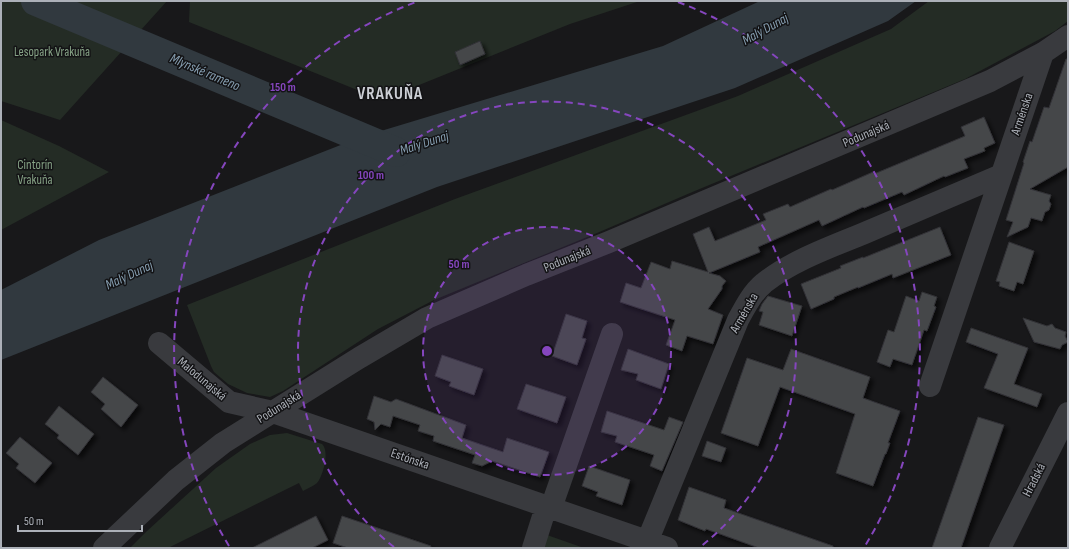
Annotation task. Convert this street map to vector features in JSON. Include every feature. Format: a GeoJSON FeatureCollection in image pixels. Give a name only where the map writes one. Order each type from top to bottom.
{"type":"FeatureCollection","features":[{"type":"Feature","properties":{"kind":"street","name":"Podunajská"},"geometry":{"type":"LineString","coordinates":[[104,548],[176,480],[223,443],[372,350],[427,318],[519,278],[609,242],[978,87],[1043,53],[1068,36]]}},
{"type":"Feature","properties":{"kind":"street","name":"Arménska"},"geometry":{"type":"LineString","coordinates":[[930,386],[1043,53]]}},
{"type":"Feature","properties":{"kind":"street","name":"Arménska"},"geometry":{"type":"LineString","coordinates":[[657,545],[738,320],[752,295],[764,283],[788,268],[828,248],[1001,176]]}},
{"type":"Feature","properties":{"kind":"street"},"geometry":{"type":"LineString","coordinates":[[533,548],[612,334]]}},
{"type":"Feature","properties":{"kind":"street","name":"Malodunajská"},"geometry":{"type":"LineString","coordinates":[[159,343],[229,402],[273,412]]}},
{"type":"Feature","properties":{"kind":"street","name":"Estónska"},"geometry":{"type":"LineString","coordinates":[[273,412],[657,545]]}},
{"type":"Feature","properties":{"kind":"street","name":"Hradská"},"geometry":{"type":"LineString","coordinates":[[1000,548],[1068,413]]}},
{"type":"Feature","properties":{"kind":"green space","name":"Lesopark Vrakuňa"},"geometry":{"type":"Polygon","coordinates":[[[1,1],[167,1],[60,120],[1,101],[1,1]]]}},
{"type":"Feature","properties":{"kind":"green space"},"geometry":{"type":"Polygon","coordinates":[[[190,1],[640,1],[570,24],[382,100],[189,22],[190,1]]]}},
{"type":"Feature","properties":{"kind":"green space"},"geometry":{"type":"Polygon","coordinates":[[[929,1],[1068,1],[1068,21],[1055,31],[965,79],[434,300],[378,329],[283,391],[270,397],[247,393],[228,384],[214,372],[187,305],[455,199],[738,96],[891,29],[929,1]]]}},
{"type":"Feature","properties":{"kind":"green space","name":"Cintorín Vrakuňa"},"geometry":{"type":"Polygon","coordinates":[[[1,120],[59,146],[109,172],[1,230],[1,120]]]}},
{"type":"Feature","properties":{"kind":"green space"},"geometry":{"type":"Polygon","coordinates":[[[287,433],[322,444],[324,447],[326,458],[325,464],[316,484],[303,491],[299,483],[168,548],[130,548],[216,468],[250,444],[270,435],[287,433]]]}},
{"type":"Feature","properties":{"kind":"green space"},"geometry":{"type":"Polygon","coordinates":[[[547,535],[584,548],[543,548],[547,535]]]}},
{"type":"Feature","properties":{"kind":"water","name":"Malý Dunaj"},"geometry":{"type":"Polygon","coordinates":[[[760,1],[916,1],[888,21],[735,88],[437,187],[1,360],[1,290],[99,240],[361,137],[663,46],[760,1]]]}},
{"type":"Feature","properties":{"kind":"building"},"geometry":{"type":"Polygon","coordinates":[[[480,41],[485,54],[460,65],[455,52],[480,41]]]}},
{"type":"Feature","properties":{"kind":"building"},"geometry":{"type":"Polygon","coordinates":[[[1066,59],[1068,59],[1068,167],[1030,189],[1051,195],[1049,210],[1045,212],[1042,221],[1031,218],[1028,227],[1007,237],[1013,222],[1006,220],[1024,163],[1023,162],[1030,141],[1032,142],[1044,107],[1049,108],[1066,59]]]}},
{"type":"Feature","properties":{"kind":"building"},"geometry":{"type":"Polygon","coordinates":[[[984,117],[995,143],[984,148],[985,151],[964,159],[968,168],[945,177],[944,176],[904,195],[902,192],[864,208],[863,207],[822,226],[819,220],[758,247],[760,252],[709,273],[720,276],[726,281],[708,309],[723,315],[713,344],[687,336],[682,351],[666,345],[675,320],[620,302],[626,283],[641,288],[651,262],[670,269],[672,261],[708,272],[693,234],[709,227],[715,241],[766,220],[763,214],[788,204],[790,207],[831,189],[832,190],[873,172],[874,174],[965,136],[961,127],[984,117]]]}},
{"type":"Feature","properties":{"kind":"building"},"geometry":{"type":"Polygon","coordinates":[[[940,227],[951,255],[893,278],[892,274],[858,287],[811,309],[801,284],[841,268],[840,266],[940,227]]]}},
{"type":"Feature","properties":{"kind":"building"},"geometry":{"type":"Polygon","coordinates":[[[1009,242],[1034,251],[1023,284],[1017,282],[1014,291],[999,286],[1000,282],[996,281],[1009,242]]]}},
{"type":"Feature","properties":{"kind":"building"},"geometry":{"type":"Polygon","coordinates":[[[922,292],[937,297],[934,306],[936,307],[927,331],[924,330],[912,365],[893,359],[890,367],[877,362],[888,330],[894,332],[906,296],[919,301],[922,292]]]}},
{"type":"Feature","properties":{"kind":"building"},"geometry":{"type":"Polygon","coordinates":[[[768,296],[802,306],[792,336],[759,325],[763,312],[759,311],[768,296]]]}},
{"type":"Feature","properties":{"kind":"building"},"geometry":{"type":"Polygon","coordinates":[[[566,314],[587,321],[582,338],[586,339],[577,365],[552,356],[566,314]]]}},
{"type":"Feature","properties":{"kind":"building"},"geometry":{"type":"Polygon","coordinates":[[[1023,318],[1047,326],[1052,324],[1055,328],[1066,332],[1065,336],[1068,342],[1062,345],[1060,349],[1034,342],[1023,318]]]}},
{"type":"Feature","properties":{"kind":"building"},"geometry":{"type":"Polygon","coordinates":[[[971,328],[1028,348],[1014,384],[1042,394],[1037,407],[984,388],[998,354],[966,342],[971,328]]]}},
{"type":"Feature","properties":{"kind":"building"},"geometry":{"type":"Polygon","coordinates":[[[628,349],[669,364],[661,389],[636,380],[638,374],[621,370],[628,349]]]}},
{"type":"Feature","properties":{"kind":"building"},"geometry":{"type":"Polygon","coordinates":[[[791,349],[870,377],[863,398],[900,411],[888,443],[890,443],[873,486],[836,473],[855,414],[780,387],[758,446],[721,433],[747,358],[783,370],[791,349]]]}},
{"type":"Feature","properties":{"kind":"building"},"geometry":{"type":"Polygon","coordinates":[[[442,355],[483,369],[474,395],[449,386],[451,382],[435,376],[442,355]]]}},
{"type":"Feature","properties":{"kind":"building"},"geometry":{"type":"Polygon","coordinates":[[[103,377],[138,405],[121,427],[101,409],[105,404],[91,392],[103,377]]]}},
{"type":"Feature","properties":{"kind":"building"},"geometry":{"type":"Polygon","coordinates":[[[526,384],[566,397],[557,423],[517,409],[526,384]]]}},
{"type":"Feature","properties":{"kind":"building"},"geometry":{"type":"Polygon","coordinates":[[[374,396],[391,402],[396,399],[466,425],[462,438],[503,452],[507,438],[549,452],[540,477],[492,461],[482,466],[472,463],[475,455],[433,441],[434,436],[418,431],[420,425],[393,416],[390,427],[381,424],[375,430],[374,422],[367,419],[374,396]]]}},
{"type":"Feature","properties":{"kind":"building"},"geometry":{"type":"Polygon","coordinates":[[[59,406],[94,434],[78,455],[57,438],[59,435],[45,424],[59,406]]]}},
{"type":"Feature","properties":{"kind":"building"},"geometry":{"type":"Polygon","coordinates":[[[607,411],[664,430],[669,417],[683,422],[662,471],[650,466],[654,455],[615,442],[617,436],[601,432],[607,411]]]}},
{"type":"Feature","properties":{"kind":"building"},"geometry":{"type":"Polygon","coordinates":[[[978,417],[1004,425],[961,548],[932,548],[978,417]]]}},
{"type":"Feature","properties":{"kind":"building"},"geometry":{"type":"Polygon","coordinates":[[[20,437],[52,463],[35,483],[16,468],[19,464],[6,453],[20,437]]]}},
{"type":"Feature","properties":{"kind":"building"},"geometry":{"type":"Polygon","coordinates":[[[707,441],[726,448],[721,462],[702,456],[707,441]]]}},
{"type":"Feature","properties":{"kind":"building"},"geometry":{"type":"Polygon","coordinates":[[[589,466],[630,480],[622,505],[596,496],[598,492],[582,486],[589,466]]]}},
{"type":"Feature","properties":{"kind":"building"},"geometry":{"type":"Polygon","coordinates":[[[689,487],[726,500],[724,508],[833,546],[833,548],[759,548],[706,529],[705,531],[678,520],[689,487]]]}},
{"type":"Feature","properties":{"kind":"building"},"geometry":{"type":"Polygon","coordinates":[[[316,516],[328,540],[312,548],[252,548],[316,516]]]}},
{"type":"Feature","properties":{"kind":"building"},"geometry":{"type":"Polygon","coordinates":[[[342,516],[431,546],[430,548],[348,548],[333,543],[342,516]]]}},
{"type":"Feature","properties":{"kind":"waterway","name":"Mlynské rameno"},"geometry":{"type":"LineString","coordinates":[[36,1],[396,152]]}},
{"type":"Feature","properties":{"kind":"district","name":"VRAKUŇA"},"geometry":{"type":"Point","coordinates":[390,94]}}]}
